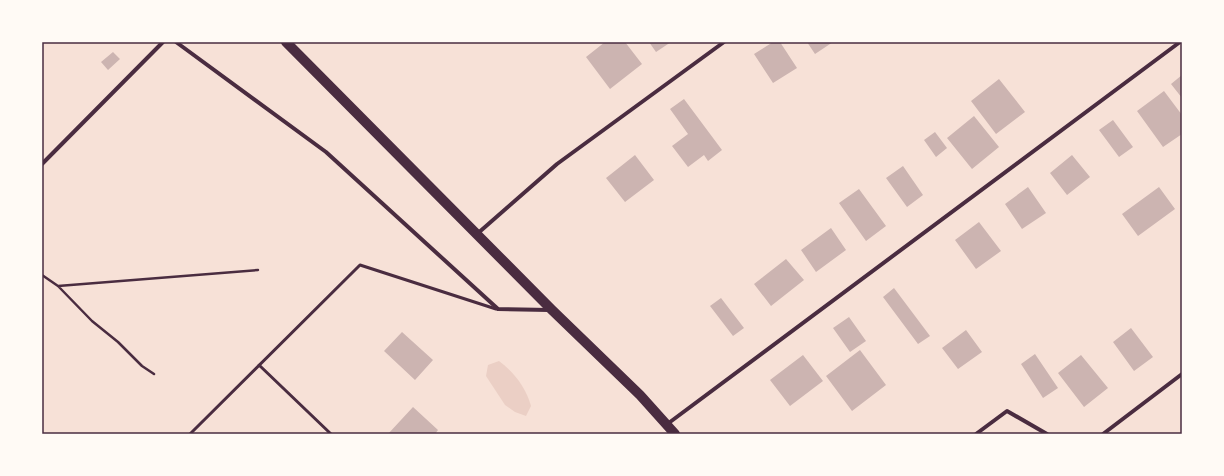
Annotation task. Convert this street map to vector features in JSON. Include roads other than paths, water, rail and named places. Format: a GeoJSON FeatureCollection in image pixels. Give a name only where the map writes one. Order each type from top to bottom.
{"type":"FeatureCollection","features":[{"type":"Feature","properties":{"kind":"main road"},"geometry":{"type":"LineString","coordinates":[[286,42],[552,310],[640,395],[675,434]]}},
{"type":"Feature","properties":{"kind":"street"},"geometry":{"type":"LineString","coordinates":[[42,164],[164,42]]}},
{"type":"Feature","properties":{"kind":"street"},"geometry":{"type":"LineString","coordinates":[[176,42],[326,152],[498,309],[552,310]]}},
{"type":"Feature","properties":{"kind":"street"},"geometry":{"type":"LineString","coordinates":[[477,234],[556,164],[724,42]]}},
{"type":"Feature","properties":{"kind":"street"},"geometry":{"type":"LineString","coordinates":[[666,425],[1180,42]]}},
{"type":"Feature","properties":{"kind":"street"},"geometry":{"type":"LineString","coordinates":[[1103,434],[1182,374]]}},
{"type":"Feature","properties":{"kind":"street"},"geometry":{"type":"LineString","coordinates":[[976,434],[1007,411],[1048,434]]}},
{"type":"Feature","properties":{"kind":"lane"},"geometry":{"type":"LineString","coordinates":[[190,434],[360,265],[498,309]]}},
{"type":"Feature","properties":{"kind":"lane"},"geometry":{"type":"LineString","coordinates":[[259,364],[331,434]]}}]}
